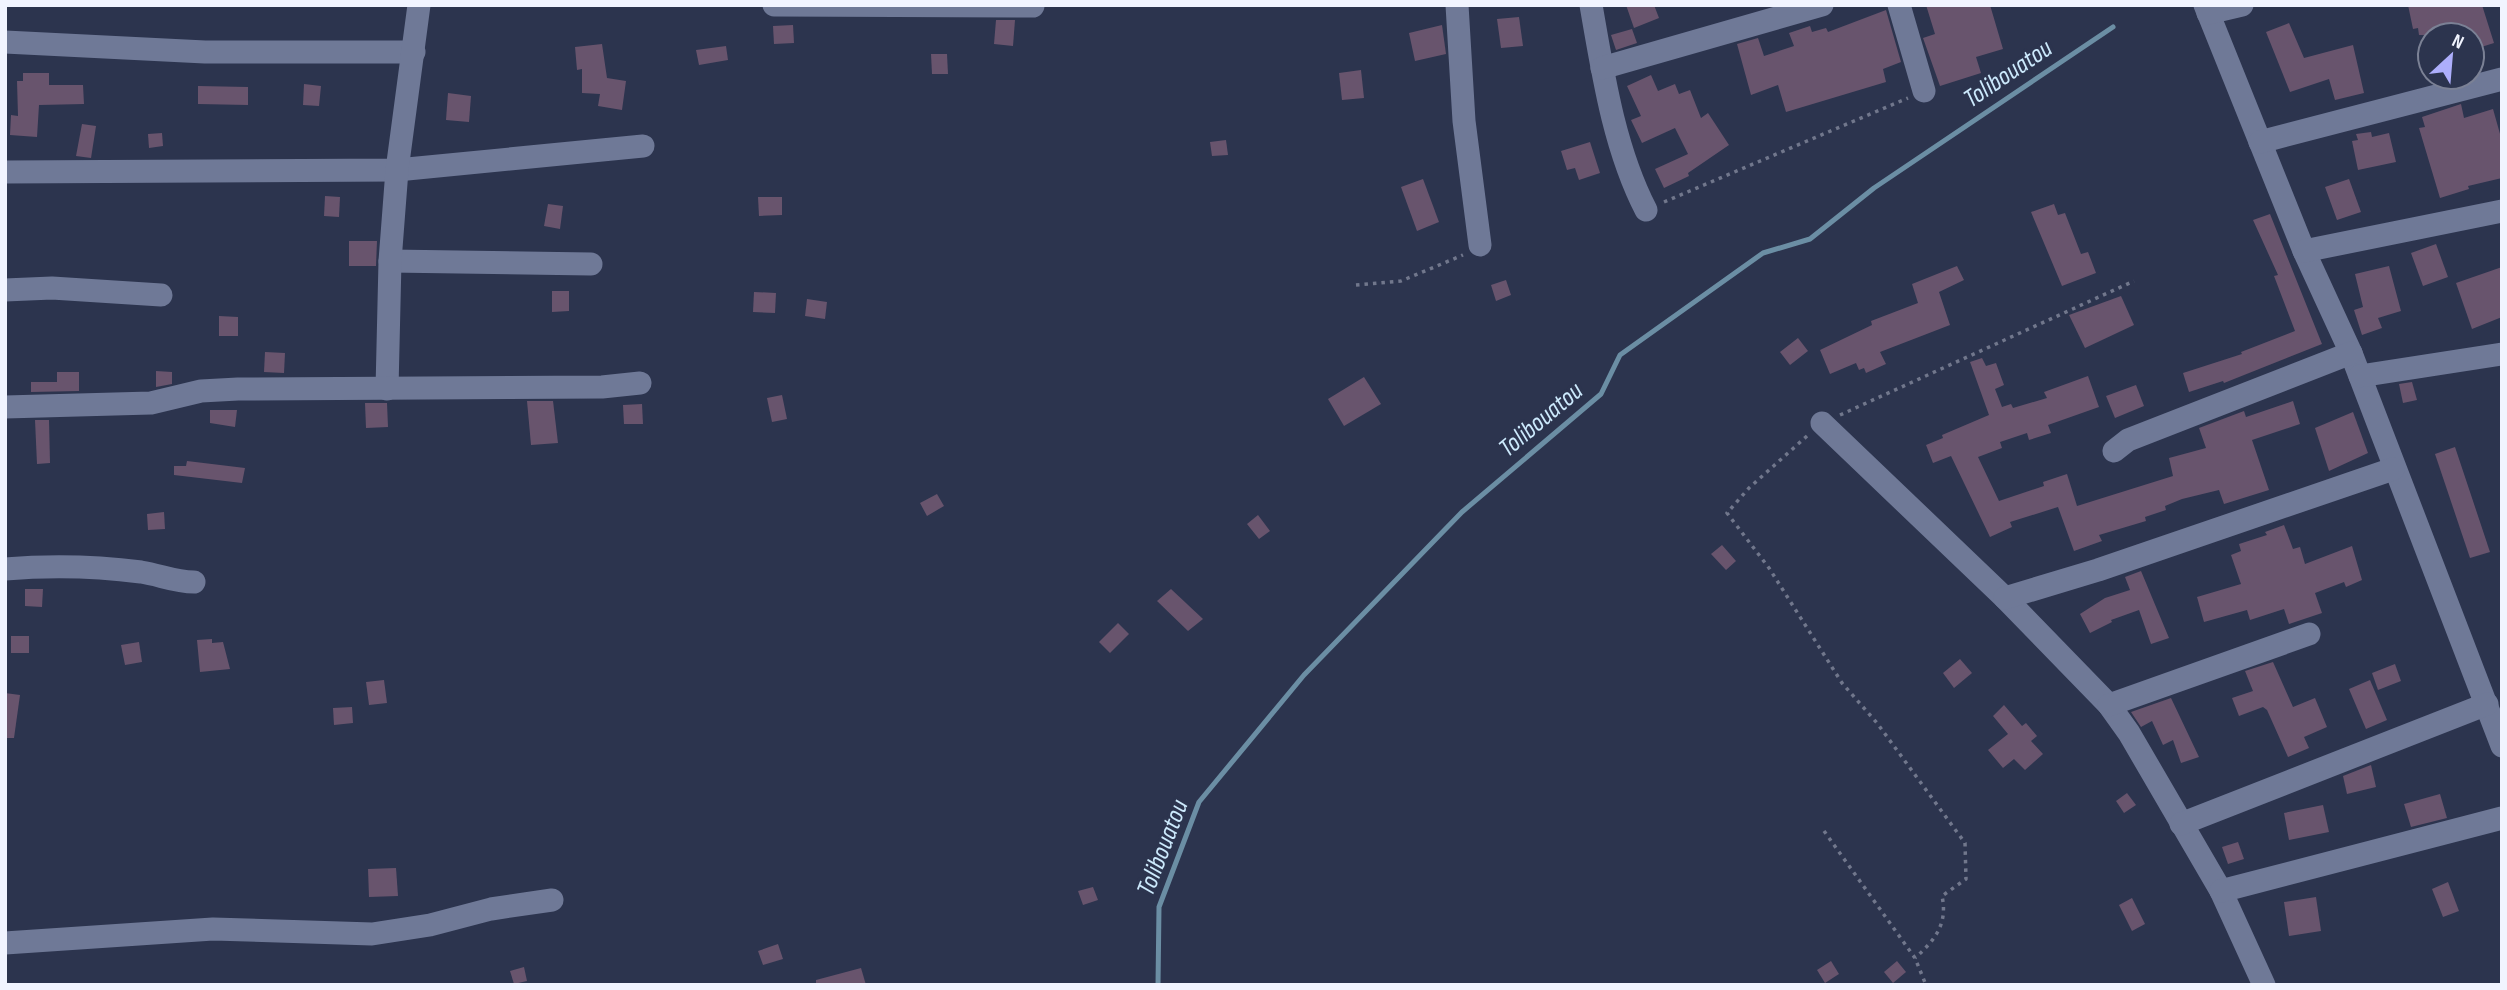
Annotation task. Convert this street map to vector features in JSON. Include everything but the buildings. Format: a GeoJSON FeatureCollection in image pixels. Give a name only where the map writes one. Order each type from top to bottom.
{"type":"FeatureCollection","features":[{"type":"Feature","properties":{"kind":"street"},"geometry":{"type":"LineString","coordinates":[[387,389],[390,261],[397,170],[419,5]]}},
{"type":"Feature","properties":{"kind":"street"},"geometry":{"type":"LineString","coordinates":[[774,5],[1033,6]]}},
{"type":"Feature","properties":{"kind":"street"},"geometry":{"type":"LineString","coordinates":[[1457,5],[1464,121],[1480,245]]}},
{"type":"Feature","properties":{"kind":"street"},"geometry":{"type":"LineString","coordinates":[[1591,5],[1602,68],[1632,182],[1646,210]]}},
{"type":"Feature","properties":{"kind":"street"},"geometry":{"type":"LineString","coordinates":[[1602,68],[1822,5]]}},
{"type":"Feature","properties":{"kind":"street"},"geometry":{"type":"LineString","coordinates":[[1899,5],[1924,91]]}},
{"type":"Feature","properties":{"kind":"street"},"geometry":{"type":"LineString","coordinates":[[2242,5],[2207,9],[2304,251],[2351,352],[2393,469],[2493,708],[2502,746]]}},
{"type":"Feature","properties":{"kind":"street"},"geometry":{"type":"LineString","coordinates":[[5,42],[205,52],[414,52]]}},
{"type":"Feature","properties":{"kind":"street"},"geometry":{"type":"LineString","coordinates":[[2260,142],[2502,79]]}},
{"type":"Feature","properties":{"kind":"street"},"geometry":{"type":"LineString","coordinates":[[5,172],[397,170],[643,146]]}},
{"type":"Feature","properties":{"kind":"street"},"geometry":{"type":"LineString","coordinates":[[2304,251],[2502,211]]}},
{"type":"Feature","properties":{"kind":"street"},"geometry":{"type":"LineString","coordinates":[[390,261],[591,264]]}},
{"type":"Feature","properties":{"kind":"street"},"geometry":{"type":"LineString","coordinates":[[5,290],[52,288],[161,295]]}},
{"type":"Feature","properties":{"kind":"street"},"geometry":{"type":"LineString","coordinates":[[2113,451],[2128,440],[2351,352]]}},
{"type":"Feature","properties":{"kind":"street"},"geometry":{"type":"LineString","coordinates":[[2360,376],[2502,354]]}},
{"type":"Feature","properties":{"kind":"street"},"geometry":{"type":"LineString","coordinates":[[5,407],[151,403],[201,391],[225,390],[602,387],[640,383]]}},
{"type":"Feature","properties":{"kind":"street"},"geometry":{"type":"LineString","coordinates":[[1822,423],[2005,598],[2109,705],[2129,733],[2221,891],[2264,985]]}},
{"type":"Feature","properties":{"kind":"street"},"geometry":{"type":"LineString","coordinates":[[2005,598],[2098,570],[2393,469]]}},
{"type":"Feature","properties":{"kind":"street"},"geometry":{"type":"LineString","coordinates":[[5,569],[60,564],[143,572],[177,582],[194,582]]}},
{"type":"Feature","properties":{"kind":"street"},"geometry":{"type":"LineString","coordinates":[[2109,705],[2309,634]]}},
{"type":"Feature","properties":{"kind":"street"},"geometry":{"type":"LineString","coordinates":[[2181,824],[2493,708]]}},
{"type":"Feature","properties":{"kind":"street"},"geometry":{"type":"LineString","coordinates":[[2221,891],[2502,818]]}},
{"type":"Feature","properties":{"kind":"street"},"geometry":{"type":"LineString","coordinates":[[5,943],[213,929],[372,934],[430,925],[491,909],[552,900]]}},
{"type":"Feature","properties":{"kind":"path"},"geometry":{"type":"LineString","coordinates":[[1646,210],[1924,91]]}},
{"type":"Feature","properties":{"kind":"path"},"geometry":{"type":"LineString","coordinates":[[1356,285],[1401,281],[1480,245]]}},
{"type":"Feature","properties":{"kind":"path"},"geometry":{"type":"LineString","coordinates":[[1915,958],[1936,940],[1945,912],[1942,896],[1966,879],[1965,843],[1877,723],[1842,683],[1769,568],[1727,513],[1749,488],[1822,423],[2134,281]]}},
{"type":"Feature","properties":{"kind":"path"},"geometry":{"type":"LineString","coordinates":[[1824,831],[1915,958],[1926,985]]}},
{"type":"Feature","properties":{"kind":"waterway","name":"Tolibouatou"},"geometry":{"type":"LineString","coordinates":[[1158,985],[1159,907],[1199,802],[1304,675],[1462,512],[1601,394],[1620,355],[1763,253],[1810,239],[1874,188],[2113,27]]}}]}
